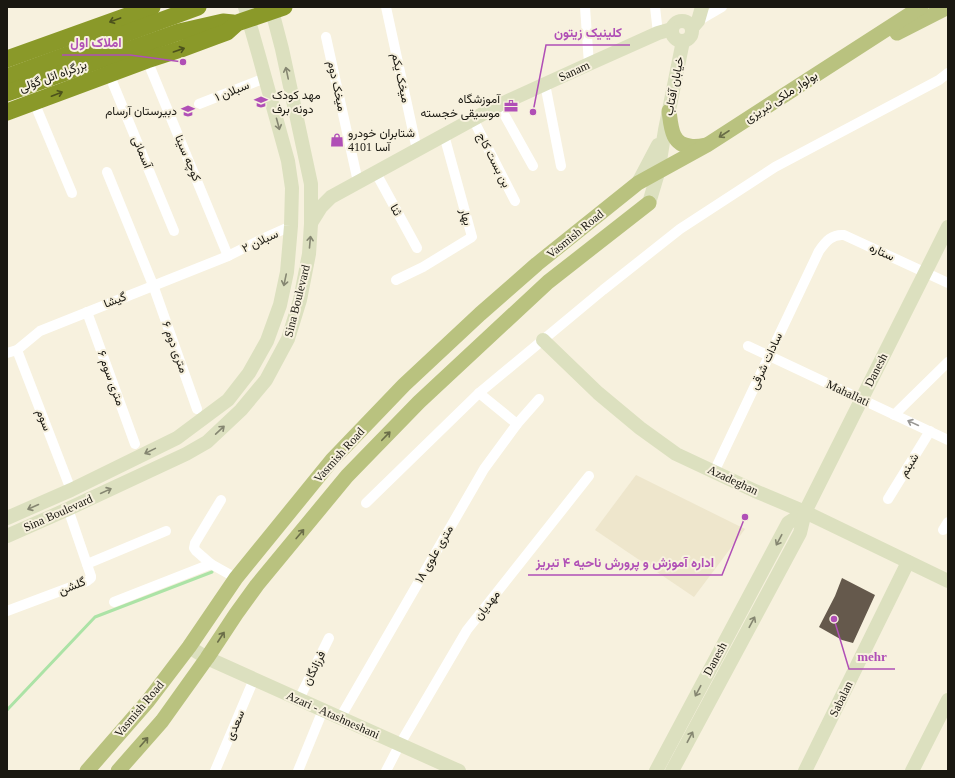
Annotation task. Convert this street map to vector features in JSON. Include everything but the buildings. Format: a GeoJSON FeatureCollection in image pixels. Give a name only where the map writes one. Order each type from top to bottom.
{"type":"FeatureCollection","features":[{"type":"Feature","properties":{"kind":"highway"},"geometry":{"type":"LineString","coordinates":[[7,60],[152,7]]}},
{"type":"Feature","properties":{"kind":"highway","name":"بزرگراه ائل گؤلی"},"geometry":{"type":"LineString","coordinates":[[7,93],[177,24],[198,7]]}},
{"type":"Feature","properties":{"kind":"highway"},"geometry":{"type":"LineString","coordinates":[[7,112],[227,32],[244,16],[276,8]]}},
{"type":"Feature","properties":{"kind":"highway","name":"بزرگراه ائل گؤلی"},"geometry":{"type":"LineString","coordinates":[[7,77],[177,24],[223,22],[244,16]]}},
{"type":"Feature","properties":{"kind":"main road","name":"بولوار ملکی تبریزی"},"geometry":{"type":"LineString","coordinates":[[638,183],[707,145],[921,7]]}},
{"type":"Feature","properties":{"kind":"main road"},"geometry":{"type":"LineString","coordinates":[[833,64],[948,7]]}},
{"type":"Feature","properties":{"kind":"main road"},"geometry":{"type":"LineString","coordinates":[[669,111],[674,137],[678,142],[689,146],[707,145]]}},
{"type":"Feature","properties":{"kind":"main road","name":"Vasmish Road"},"geometry":{"type":"LineString","coordinates":[[87,771],[148,700],[189,647],[236,578],[332,460],[404,385],[480,314],[537,264],[638,183]]}},
{"type":"Feature","properties":{"kind":"main road","name":"Vasmish Road"},"geometry":{"type":"LineString","coordinates":[[118,771],[162,721],[257,585],[347,476],[409,413],[548,282],[649,203]]}},
{"type":"Feature","properties":{"kind":"street","name":"میخک یکم"},"geometry":{"type":"LineString","coordinates":[[386,7],[417,150]]}},
{"type":"Feature","properties":{"kind":"street"},"geometry":{"type":"LineString","coordinates":[[584,7],[589,64]]}},
{"type":"Feature","properties":{"kind":"street"},"geometry":{"type":"LineString","coordinates":[[655,7],[658,33]]}},
{"type":"Feature","properties":{"kind":"street"},"geometry":{"type":"LineString","coordinates":[[692,7],[689,16],[694,19]]}},
{"type":"Feature","properties":{"kind":"street"},"geometry":{"type":"LineString","coordinates":[[694,19],[690,37],[686,41],[677,40],[674,38],[672,30],[675,23],[694,19],[722,7]]}},
{"type":"Feature","properties":{"kind":"street","name":"Sina Boulevard"},"geometry":{"type":"LineString","coordinates":[[7,536],[186,454],[207,442],[240,410],[266,380],[288,339],[300,300],[309,254],[311,203],[310,180],[282,49],[276,8]]}},
{"type":"Feature","properties":{"kind":"street","name":"Sina Boulevard"},"geometry":{"type":"LineString","coordinates":[[7,518],[71,490],[177,438],[228,400],[249,374],[266,341],[280,305],[287,272],[291,226],[292,188],[288,161],[265,78],[244,16]]}},
{"type":"Feature","properties":{"kind":"street","name":"Sanam"},"geometry":{"type":"LineString","coordinates":[[331,197],[499,105],[658,33],[672,30]]}},
{"type":"Feature","properties":{"kind":"street","name":"میخک دوم"},"geometry":{"type":"LineString","coordinates":[[326,37],[358,182]]}},
{"type":"Feature","properties":{"kind":"street","name":"خیابان آفتاب"},"geometry":{"type":"LineString","coordinates":[[665,130],[683,41]]}},
{"type":"Feature","properties":{"kind":"street","name":"کوچه سینا"},"geometry":{"type":"LineString","coordinates":[[147,60],[228,256]]}},
{"type":"Feature","properties":{"kind":"street"},"geometry":{"type":"LineString","coordinates":[[366,502],[479,394],[603,290],[680,229],[774,167],[944,80],[948,73]]}},
{"type":"Feature","properties":{"kind":"street","name":"آسمانی"},"geometry":{"type":"LineString","coordinates":[[109,74],[174,231]]}},
{"type":"Feature","properties":{"kind":"street","name":"سبلان ۱"},"geometry":{"type":"LineString","coordinates":[[199,104],[265,78]]}},
{"type":"Feature","properties":{"kind":"street"},"geometry":{"type":"LineString","coordinates":[[545,84],[561,166]]}},
{"type":"Feature","properties":{"kind":"street"},"geometry":{"type":"LineString","coordinates":[[34,102],[72,192]]}},
{"type":"Feature","properties":{"kind":"street"},"geometry":{"type":"LineString","coordinates":[[499,105],[533,166]]}},
{"type":"Feature","properties":{"kind":"street","name":"بن بست کاج"},"geometry":{"type":"LineString","coordinates":[[473,119],[515,201]]}},
{"type":"Feature","properties":{"kind":"street"},"geometry":{"type":"LineString","coordinates":[[649,203],[658,173],[665,130]]}},
{"type":"Feature","properties":{"kind":"street"},"geometry":{"type":"LineString","coordinates":[[638,183],[656,151],[665,130]]}},
{"type":"Feature","properties":{"kind":"street","name":"بهار"},"geometry":{"type":"LineString","coordinates":[[396,280],[423,267],[472,237],[444,135]]}},
{"type":"Feature","properties":{"kind":"street","name":"۶ متری دوم"},"geometry":{"type":"LineString","coordinates":[[107,172],[153,285],[198,409]]}},
{"type":"Feature","properties":{"kind":"street","name":"ثنا"},"geometry":{"type":"LineString","coordinates":[[376,172],[417,248]]}},
{"type":"Feature","properties":{"kind":"street"},"geometry":{"type":"LineString","coordinates":[[310,180],[316,188],[331,197],[322,207],[311,224]]}},
{"type":"Feature","properties":{"kind":"street","name":"سبلان ۲"},"geometry":{"type":"LineString","coordinates":[[228,256],[291,226]]}},
{"type":"Feature","properties":{"kind":"street","name":"Danesh"},"geometry":{"type":"LineString","coordinates":[[672,771],[800,533],[805,512],[948,227]]}},
{"type":"Feature","properties":{"kind":"street","name":"ستاره"},"geometry":{"type":"LineString","coordinates":[[819,251],[829,238],[836,235],[844,235],[948,283]]}},
{"type":"Feature","properties":{"kind":"street","name":"سادات شرقی"},"geometry":{"type":"LineString","coordinates":[[714,472],[819,251]]}},
{"type":"Feature","properties":{"kind":"street","name":"گیشا"},"geometry":{"type":"LineString","coordinates":[[7,353],[17,350],[40,331],[228,256]]}},
{"type":"Feature","properties":{"kind":"street","name":"۶ متری سوم"},"geometry":{"type":"LineString","coordinates":[[87,312],[135,444]]}},
{"type":"Feature","properties":{"kind":"street","name":"Azadeghan"},"geometry":{"type":"LineString","coordinates":[[543,340],[598,393],[640,428],[676,454],[805,512],[948,581]]}},
{"type":"Feature","properties":{"kind":"street","name":"Mahallati"},"geometry":{"type":"LineString","coordinates":[[748,346],[948,440]]}},
{"type":"Feature","properties":{"kind":"street","name":"سوم"},"geometry":{"type":"LineString","coordinates":[[17,350],[71,490]]}},
{"type":"Feature","properties":{"kind":"street"},"geometry":{"type":"LineString","coordinates":[[894,415],[948,362]]}},
{"type":"Feature","properties":{"kind":"street"},"geometry":{"type":"LineString","coordinates":[[479,394],[517,424]]}},
{"type":"Feature","properties":{"kind":"street","name":"۱۸ متری علوی"},"geometry":{"type":"LineString","coordinates":[[340,718],[484,469],[517,424],[539,399]]}},
{"type":"Feature","properties":{"kind":"street","name":"شبنم"},"geometry":{"type":"LineString","coordinates":[[888,499],[930,431]]}},
{"type":"Feature","properties":{"kind":"street"},"geometry":{"type":"LineString","coordinates":[[177,438],[186,454]]}},
{"type":"Feature","properties":{"kind":"street","name":"مهدیان"},"geometry":{"type":"LineString","coordinates":[[386,771],[400,744],[467,630],[589,476]]}},
{"type":"Feature","properties":{"kind":"street"},"geometry":{"type":"LineString","coordinates":[[221,500],[195,543],[194,548],[212,564],[236,578]]}},
{"type":"Feature","properties":{"kind":"street","name":"گلشن"},"geometry":{"type":"LineString","coordinates":[[7,611],[87,581],[91,578],[68,509]]}},
{"type":"Feature","properties":{"kind":"street","name":"Danesh"},"geometry":{"type":"LineString","coordinates":[[656,771],[788,523],[805,512]]}},
{"type":"Feature","properties":{"kind":"street"},"geometry":{"type":"LineString","coordinates":[[87,564],[166,531]]}},
{"type":"Feature","properties":{"kind":"street","name":"Sabalan"},"geometry":{"type":"LineString","coordinates":[[805,771],[908,562]]}},
{"type":"Feature","properties":{"kind":"street"},"geometry":{"type":"LineString","coordinates":[[114,602],[212,564]]}},
{"type":"Feature","properties":{"kind":"street","name":"فرزانگان"},"geometry":{"type":"LineString","coordinates":[[299,699],[329,638]]}},
{"type":"Feature","properties":{"kind":"street","name":"Azari - Atashneshani"},"geometry":{"type":"LineString","coordinates":[[189,647],[207,658],[459,771]]}},
{"type":"Feature","properties":{"kind":"street","name":"سعدی"},"geometry":{"type":"LineString","coordinates":[[215,771],[254,679]]}},
{"type":"Feature","properties":{"kind":"street"},"geometry":{"type":"LineString","coordinates":[[912,771],[948,700]]}},
{"type":"Feature","properties":{"kind":"street"},"geometry":{"type":"LineString","coordinates":[[298,771],[323,710]]}},
{"type":"Feature","properties":{"kind":"shaded area"},"geometry":{"type":"Polygon","coordinates":[[[636,475],[745,529],[694,597],[595,530],[636,475]]]}},
{"type":"Feature","properties":{"kind":"waterway"},"geometry":{"type":"LineString","coordinates":[[7,710],[95,617],[212,572]]}},
{"type":"Feature","properties":{"kind":"place","name":"املاک اول"},"geometry":{"type":"Point","coordinates":[183,62]}},
{"type":"Feature","properties":{"kind":"place","name":"مهد کودک دونه برف"},"geometry":{"type":"Point","coordinates":[261,102]}},
{"type":"Feature","properties":{"kind":"place","name":"آموزشگاه موسیقی خجسته"},"geometry":{"type":"Point","coordinates":[511,106]}},
{"type":"Feature","properties":{"kind":"place","name":"دبیرستان آرسام"},"geometry":{"type":"Point","coordinates":[188,111]}},
{"type":"Feature","properties":{"kind":"place","name":"کلینیک زیتون"},"geometry":{"type":"Point","coordinates":[533,112]}},
{"type":"Feature","properties":{"kind":"place","name":"شتابران خودرو 4101 آسا"},"geometry":{"type":"Point","coordinates":[337,140]}},
{"type":"Feature","properties":{"kind":"place","name":"اداره آموزش و پرورش ناحیه ۴ تبریز"},"geometry":{"type":"Point","coordinates":[745,517]}},
{"type":"Feature","properties":{"kind":"place","name":"mehr"},"geometry":{"type":"Point","coordinates":[834,619]}}]}
